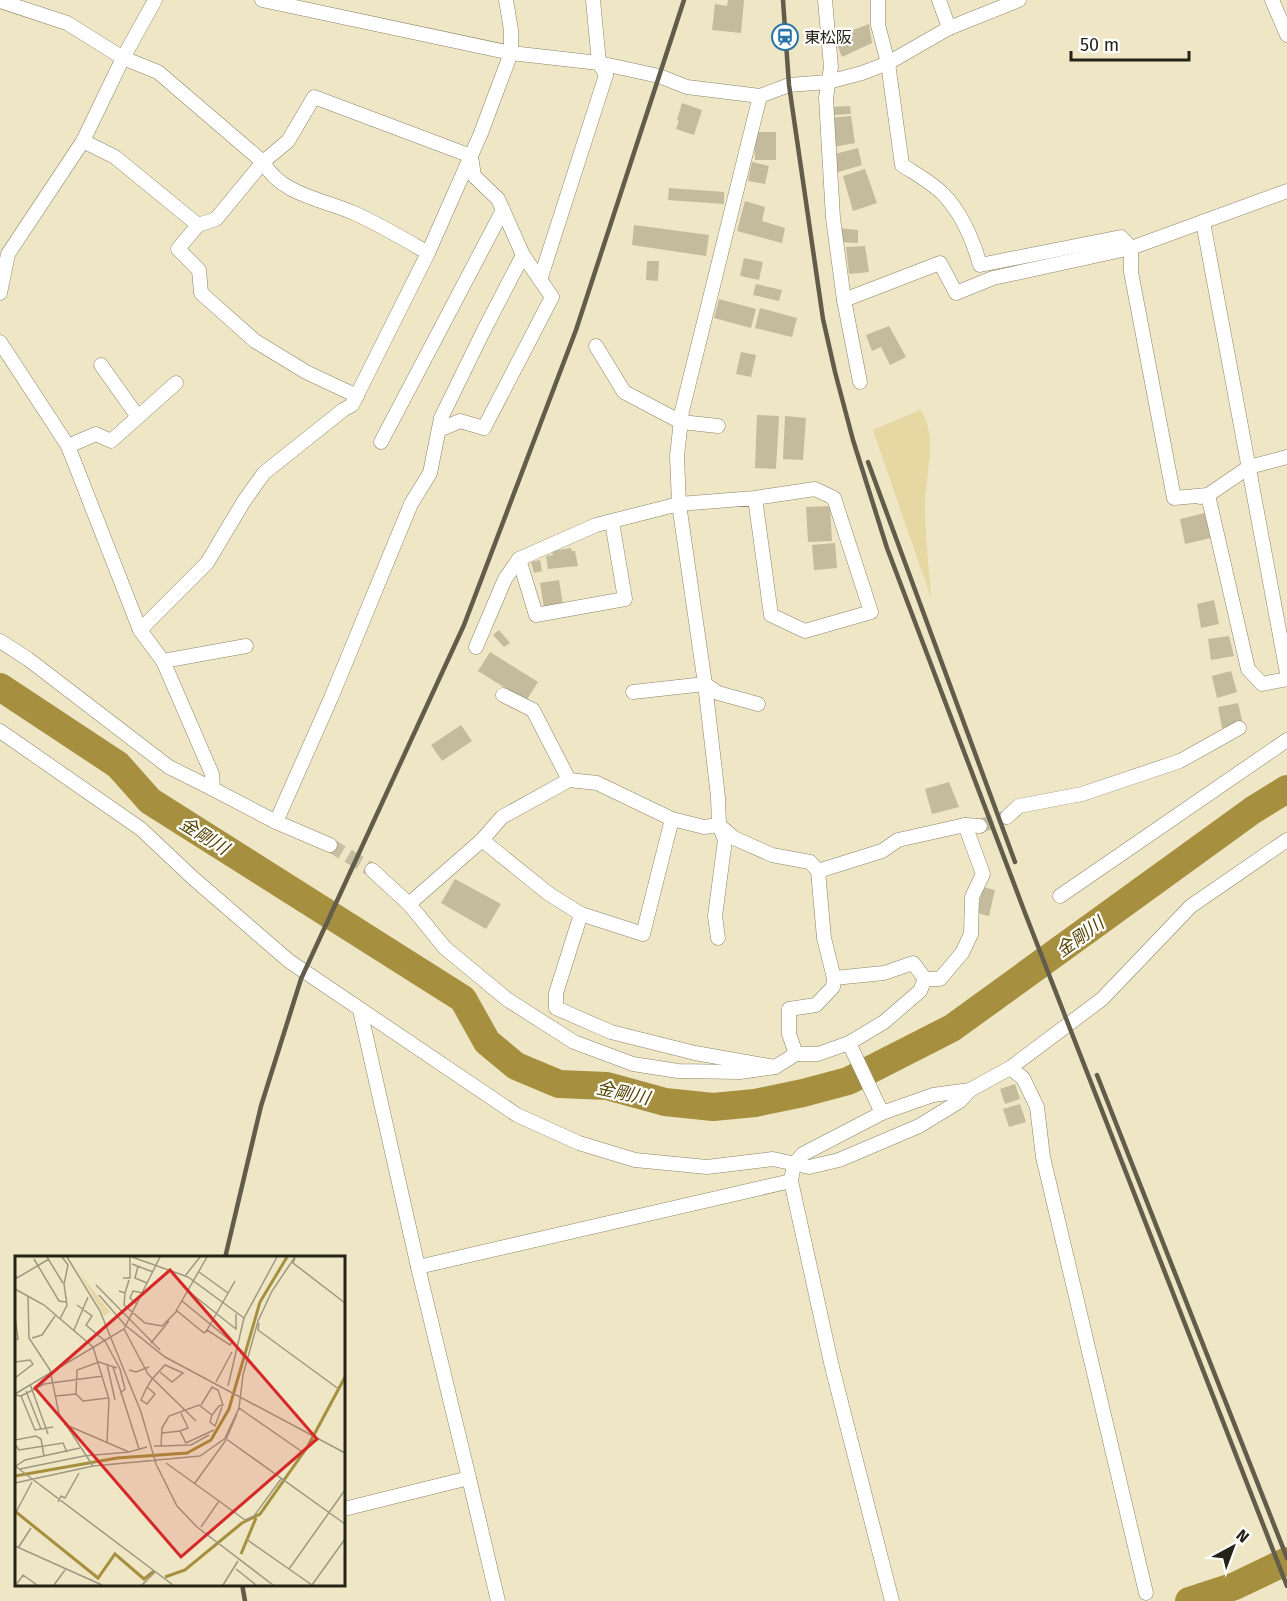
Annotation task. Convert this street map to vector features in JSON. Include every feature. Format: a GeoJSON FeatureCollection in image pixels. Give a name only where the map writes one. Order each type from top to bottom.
{"type":"FeatureCollection","features":[{"type":"Feature","properties":{"kind":"street"},"geometry":{"type":"LineString","coordinates":[[0,293],[8,254],[83,141],[123,58],[155,0]]}},
{"type":"Feature","properties":{"kind":"street"},"geometry":{"type":"LineString","coordinates":[[262,0],[511,53],[599,63],[659,76],[687,87],[760,96],[789,85],[828,82],[862,73],[888,63],[949,28],[1018,0]]}},
{"type":"Feature","properties":{"kind":"street"},"geometry":{"type":"LineString","coordinates":[[140,630],[207,563],[244,501],[264,473],[352,405],[428,253],[471,156],[511,53],[511,30],[506,0]]}},
{"type":"Feature","properties":{"kind":"street"},"geometry":{"type":"LineString","coordinates":[[540,280],[606,75],[599,63],[593,0]]}},
{"type":"Feature","properties":{"kind":"street"},"geometry":{"type":"LineString","coordinates":[[825,0],[831,67],[826,98],[833,218],[844,300],[860,382]]}},
{"type":"Feature","properties":{"kind":"street"},"geometry":{"type":"LineString","coordinates":[[878,0],[878,25],[888,63],[902,165],[944,194],[962,218],[980,265],[1120,237],[1131,248],[1131,272],[1174,498],[1208,495]]}},
{"type":"Feature","properties":{"kind":"street"},"geometry":{"type":"LineString","coordinates":[[939,0],[949,28]]}},
{"type":"Feature","properties":{"kind":"street"},"geometry":{"type":"LineString","coordinates":[[1272,0],[1287,35]]}},
{"type":"Feature","properties":{"kind":"street"},"geometry":{"type":"LineString","coordinates":[[0,1],[67,23],[123,58],[158,72],[263,162],[267,169],[292,191],[355,213],[428,253]]}},
{"type":"Feature","properties":{"kind":"street"},"geometry":{"type":"LineString","coordinates":[[718,938],[715,916],[725,840],[719,825],[705,684],[679,504],[677,456],[682,411],[760,96]]}},
{"type":"Feature","properties":{"kind":"street"},"geometry":{"type":"LineString","coordinates":[[357,396],[306,372],[255,341],[201,293],[198,270],[178,249],[198,225],[216,219],[263,162],[288,141],[314,97],[471,156]]}},
{"type":"Feature","properties":{"kind":"street"},"geometry":{"type":"LineString","coordinates":[[83,141],[115,156],[198,225]]}},
{"type":"Feature","properties":{"kind":"street"},"geometry":{"type":"LineString","coordinates":[[439,430],[460,421],[484,428],[552,297],[523,255],[498,199],[474,176],[471,156]]}},
{"type":"Feature","properties":{"kind":"street"},"geometry":{"type":"LineString","coordinates":[[844,300],[940,262],[956,292],[993,278],[1131,248],[1286,195]]}},
{"type":"Feature","properties":{"kind":"street"},"geometry":{"type":"LineString","coordinates":[[381,441],[503,210]]}},
{"type":"Feature","properties":{"kind":"street"},"geometry":{"type":"LineString","coordinates":[[1203,222],[1287,674]]}},
{"type":"Feature","properties":{"kind":"street"},"geometry":{"type":"LineString","coordinates":[[276,822],[331,698],[411,504],[430,473],[441,418],[523,255]]}},
{"type":"Feature","properties":{"kind":"street"},"geometry":{"type":"LineString","coordinates":[[0,342],[68,446],[140,630],[163,661],[212,774],[213,789]]}},
{"type":"Feature","properties":{"kind":"street"},"geometry":{"type":"LineString","coordinates":[[596,346],[624,392],[681,422],[718,426]]}},
{"type":"Feature","properties":{"kind":"street"},"geometry":{"type":"LineString","coordinates":[[101,365],[138,417]]}},
{"type":"Feature","properties":{"kind":"street"},"geometry":{"type":"LineString","coordinates":[[68,446],[96,434],[111,441],[176,383]]}},
{"type":"Feature","properties":{"kind":"street"},"geometry":{"type":"LineString","coordinates":[[1174,506],[1208,495],[1249,468],[1287,457]]}},
{"type":"Feature","properties":{"kind":"street"},"geometry":{"type":"LineString","coordinates":[[476,647],[505,579],[519,559],[596,525],[679,504],[754,498],[815,489],[834,498],[872,612],[805,631],[771,615],[754,498]]}},
{"type":"Feature","properties":{"kind":"street"},"geometry":{"type":"LineString","coordinates":[[1208,495],[1248,669],[1262,684],[1287,679]]}},
{"type":"Feature","properties":{"kind":"street"},"geometry":{"type":"LineString","coordinates":[[519,559],[536,615],[625,599],[612,522]]}},
{"type":"Feature","properties":{"kind":"street"},"geometry":{"type":"LineString","coordinates":[[0,641],[28,659],[169,767],[276,822],[330,845]]}},
{"type":"Feature","properties":{"kind":"street"},"geometry":{"type":"LineString","coordinates":[[163,661],[246,646]]}},
{"type":"Feature","properties":{"kind":"street"},"geometry":{"type":"LineString","coordinates":[[633,692],[705,684],[718,693],[758,704]]}},
{"type":"Feature","properties":{"kind":"street"},"geometry":{"type":"LineString","coordinates":[[503,696],[532,710],[569,780]]}},
{"type":"Feature","properties":{"kind":"street"},"geometry":{"type":"LineString","coordinates":[[1007,817],[1019,806],[1082,794],[1180,761],[1239,728]]}},
{"type":"Feature","properties":{"kind":"street"},"geometry":{"type":"LineString","coordinates":[[0,731],[141,829],[288,961],[517,1115],[579,1143],[635,1160],[706,1167],[774,1159],[809,1167],[838,1160],[919,1126],[960,1101],[970,1090],[1010,1068],[1102,999],[1191,906],[1287,840]]}},
{"type":"Feature","properties":{"kind":"street"},"geometry":{"type":"LineString","coordinates":[[1060,896],[1287,740]]}},
{"type":"Feature","properties":{"kind":"street"},"geometry":{"type":"LineString","coordinates":[[409,904],[482,840],[502,817],[569,780],[597,783],[672,819],[704,827],[719,825],[734,838],[772,855],[810,862],[818,871],[824,938],[834,978],[832,987],[816,1005],[789,1009],[789,1034],[796,1054]]}},
{"type":"Feature","properties":{"kind":"street"},"geometry":{"type":"LineString","coordinates":[[482,840],[549,894],[581,914],[643,934],[672,819]]}},
{"type":"Feature","properties":{"kind":"street"},"geometry":{"type":"LineString","coordinates":[[818,871],[882,851],[898,840],[965,825],[980,826]]}},
{"type":"Feature","properties":{"kind":"street"},"geometry":{"type":"LineString","coordinates":[[925,979],[940,979],[962,953],[971,934],[972,897],[982,874],[965,825]]}},
{"type":"Feature","properties":{"kind":"street"},"geometry":{"type":"LineString","coordinates":[[372,870],[409,904],[445,948],[508,1000],[574,1042],[633,1064],[678,1071],[740,1072],[775,1067],[796,1054],[818,1054],[849,1043],[884,1022],[920,991],[925,979]]}},
{"type":"Feature","properties":{"kind":"street"},"geometry":{"type":"LineString","coordinates":[[581,914],[556,993],[556,1008],[611,1032],[695,1053],[775,1067]]}},
{"type":"Feature","properties":{"kind":"street"},"geometry":{"type":"LineString","coordinates":[[834,978],[884,973],[913,963],[925,979]]}},
{"type":"Feature","properties":{"kind":"street"},"geometry":{"type":"LineString","coordinates":[[360,1010],[418,1267],[498,1601]]}},
{"type":"Feature","properties":{"kind":"street"},"geometry":{"type":"LineString","coordinates":[[849,1043],[879,1108]]}},
{"type":"Feature","properties":{"kind":"street"},"geometry":{"type":"LineString","coordinates":[[1010,1068],[1023,1078],[1036,1107],[1043,1157],[1146,1593]]}},
{"type":"Feature","properties":{"kind":"street"},"geometry":{"type":"LineString","coordinates":[[892,1601],[832,1367],[791,1181],[794,1164],[803,1154],[879,1108],[933,1095],[970,1090]]}},
{"type":"Feature","properties":{"kind":"street"},"geometry":{"type":"LineString","coordinates":[[418,1267],[791,1181]]}},
{"type":"Feature","properties":{"kind":"street"},"geometry":{"type":"LineString","coordinates":[[345,1509],[469,1478]]}},
{"type":"Feature","properties":{"kind":"shaded area"},"geometry":{"type":"Polygon","coordinates":[[[920,410],[926,420],[930,443],[925,505],[931,598],[873,430],[920,410]]]}},
{"type":"Feature","properties":{"kind":"building"},"geometry":{"type":"Polygon","coordinates":[[[728,0],[744,0],[741,33],[712,30],[715,4],[727,6],[728,0]]]}},
{"type":"Feature","properties":{"kind":"building"},"geometry":{"type":"Polygon","coordinates":[[[869,24],[872,43],[842,57],[834,37],[869,24]]]}},
{"type":"Feature","properties":{"kind":"building"},"geometry":{"type":"Polygon","coordinates":[[[682,103],[702,110],[694,135],[676,129],[682,103]]]}},
{"type":"Feature","properties":{"kind":"building"},"geometry":{"type":"Polygon","coordinates":[[[850,106],[851,114],[831,115],[831,107],[850,106]]]}},
{"type":"Feature","properties":{"kind":"building"},"geometry":{"type":"Polygon","coordinates":[[[851,116],[855,143],[833,147],[830,118],[851,116]]]}},
{"type":"Feature","properties":{"kind":"building"},"geometry":{"type":"Polygon","coordinates":[[[754,132],[776,132],[776,160],[755,160],[754,132]]]}},
{"type":"Feature","properties":{"kind":"building"},"geometry":{"type":"Polygon","coordinates":[[[858,148],[862,165],[835,173],[831,155],[858,148]]]}},
{"type":"Feature","properties":{"kind":"building"},"geometry":{"type":"Polygon","coordinates":[[[752,162],[769,166],[765,184],[748,181],[752,162]]]}},
{"type":"Feature","properties":{"kind":"building"},"geometry":{"type":"Polygon","coordinates":[[[865,169],[877,203],[853,211],[843,176],[865,169]]]}},
{"type":"Feature","properties":{"kind":"building"},"geometry":{"type":"Polygon","coordinates":[[[669,188],[724,192],[724,204],[668,200],[669,188]]]}},
{"type":"Feature","properties":{"kind":"building"},"geometry":{"type":"Polygon","coordinates":[[[745,201],[765,207],[762,221],[785,228],[782,243],[737,231],[745,201]]]}},
{"type":"Feature","properties":{"kind":"building"},"geometry":{"type":"Polygon","coordinates":[[[634,225],[709,235],[706,256],[632,245],[634,225]]]}},
{"type":"Feature","properties":{"kind":"building"},"geometry":{"type":"Polygon","coordinates":[[[839,228],[858,230],[858,243],[839,242],[839,228]]]}},
{"type":"Feature","properties":{"kind":"building"},"geometry":{"type":"Polygon","coordinates":[[[865,246],[869,272],[849,274],[846,247],[865,246]]]}},
{"type":"Feature","properties":{"kind":"building"},"geometry":{"type":"Polygon","coordinates":[[[744,258],[763,262],[759,280],[740,276],[744,258]]]}},
{"type":"Feature","properties":{"kind":"building"},"geometry":{"type":"Polygon","coordinates":[[[647,261],[659,261],[658,281],[646,280],[647,261]]]}},
{"type":"Feature","properties":{"kind":"building"},"geometry":{"type":"Polygon","coordinates":[[[756,284],[782,290],[779,301],[753,295],[756,284]]]}},
{"type":"Feature","properties":{"kind":"building"},"geometry":{"type":"Polygon","coordinates":[[[719,299],[756,309],[751,328],[714,318],[719,299]]]}},
{"type":"Feature","properties":{"kind":"building"},"geometry":{"type":"Polygon","coordinates":[[[760,308],[797,318],[792,337],[755,328],[760,308]]]}},
{"type":"Feature","properties":{"kind":"building"},"geometry":{"type":"Polygon","coordinates":[[[889,326],[906,357],[890,365],[881,347],[872,351],[866,335],[889,326]]]}},
{"type":"Feature","properties":{"kind":"building"},"geometry":{"type":"Polygon","coordinates":[[[741,352],[756,355],[751,377],[736,374],[741,352]]]}},
{"type":"Feature","properties":{"kind":"building"},"geometry":{"type":"Polygon","coordinates":[[[757,415],[779,416],[776,469],[755,468],[757,415]]]}},
{"type":"Feature","properties":{"kind":"building"},"geometry":{"type":"Polygon","coordinates":[[[785,416],[806,418],[803,460],[783,459],[785,416]]]}},
{"type":"Feature","properties":{"kind":"building"},"geometry":{"type":"Polygon","coordinates":[[[830,506],[832,541],[808,542],[806,507],[830,506]]]}},
{"type":"Feature","properties":{"kind":"building"},"geometry":{"type":"Polygon","coordinates":[[[1205,513],[1211,538],[1185,544],[1180,519],[1205,513]]]}},
{"type":"Feature","properties":{"kind":"building"},"geometry":{"type":"Polygon","coordinates":[[[835,543],[837,568],[814,570],[812,545],[835,543]]]}},
{"type":"Feature","properties":{"kind":"building"},"geometry":{"type":"Polygon","coordinates":[[[571,548],[575,551],[578,566],[548,569],[546,556],[553,555],[552,551],[571,548]]]}},
{"type":"Feature","properties":{"kind":"building"},"geometry":{"type":"Polygon","coordinates":[[[540,560],[542,571],[534,573],[531,562],[540,560]]]}},
{"type":"Feature","properties":{"kind":"building"},"geometry":{"type":"Polygon","coordinates":[[[559,580],[563,605],[544,608],[540,583],[559,580]]]}},
{"type":"Feature","properties":{"kind":"building"},"geometry":{"type":"Polygon","coordinates":[[[1214,600],[1219,624],[1201,628],[1197,604],[1214,600]]]}},
{"type":"Feature","properties":{"kind":"building"},"geometry":{"type":"Polygon","coordinates":[[[499,630],[510,643],[504,647],[493,635],[499,630]]]}},
{"type":"Feature","properties":{"kind":"building"},"geometry":{"type":"Polygon","coordinates":[[[1229,636],[1234,656],[1211,660],[1208,639],[1229,636]]]}},
{"type":"Feature","properties":{"kind":"building"},"geometry":{"type":"Polygon","coordinates":[[[490,652],[538,682],[526,701],[478,671],[490,652]]]}},
{"type":"Feature","properties":{"kind":"building"},"geometry":{"type":"Polygon","coordinates":[[[1231,671],[1237,692],[1217,698],[1212,676],[1231,671]]]}},
{"type":"Feature","properties":{"kind":"building"},"geometry":{"type":"Polygon","coordinates":[[[1238,703],[1243,724],[1222,728],[1218,707],[1238,703]]]}},
{"type":"Feature","properties":{"kind":"building"},"geometry":{"type":"Polygon","coordinates":[[[461,725],[472,741],[442,761],[431,745],[461,725]]]}},
{"type":"Feature","properties":{"kind":"building"},"geometry":{"type":"Polygon","coordinates":[[[949,782],[959,807],[932,814],[925,789],[949,782]]]}},
{"type":"Feature","properties":{"kind":"building"},"geometry":{"type":"Polygon","coordinates":[[[455,879],[501,904],[486,929],[441,903],[455,879]]]}},
{"type":"Feature","properties":{"kind":"building"},"geometry":{"type":"Polygon","coordinates":[[[983,887],[995,890],[989,916],[977,913],[983,887]]]}},
{"type":"Feature","properties":{"kind":"building"},"geometry":{"type":"Polygon","coordinates":[[[1015,1084],[1020,1099],[1005,1104],[1000,1089],[1015,1084]]]}},
{"type":"Feature","properties":{"kind":"building"},"geometry":{"type":"Polygon","coordinates":[[[1020,1104],[1026,1122],[1009,1127],[1003,1109],[1020,1104]]]}},
{"type":"Feature","properties":{"kind":"waterway","name":"金剛川"},"geometry":{"type":"LineString","coordinates":[[0,687],[118,765],[150,801],[463,999],[487,1042],[516,1066],[559,1084],[607,1086],[665,1102],[713,1107],[755,1103],[848,1081],[952,1028],[1253,810],[1287,789]]}},
{"type":"Feature","properties":{"kind":"waterway"},"geometry":{"type":"LineString","coordinates":[[1189,1601],[1235,1586],[1287,1561]]}},
{"type":"Feature","properties":{"kind":"tunnel"},"geometry":{"type":"LineString","coordinates":[[980,826],[1007,817]]}},
{"type":"Feature","properties":{"kind":"tunnel"},"geometry":{"type":"LineString","coordinates":[[330,845],[372,870]]}},
{"type":"Feature","properties":{"kind":"railway"},"geometry":{"type":"LineString","coordinates":[[225,1256],[261,1106],[301,979],[464,625],[576,330],[684,0]]}},
{"type":"Feature","properties":{"kind":"railway"},"geometry":{"type":"LineString","coordinates":[[783,0],[789,85],[823,319],[853,440],[887,548],[1025,913],[1287,1586]]}},
{"type":"Feature","properties":{"kind":"railway"},"geometry":{"type":"LineString","coordinates":[[868,462],[1015,862]]}},
{"type":"Feature","properties":{"kind":"railway"},"geometry":{"type":"LineString","coordinates":[[1097,1075],[1287,1558]]}},
{"type":"Feature","properties":{"kind":"railway"},"geometry":{"type":"LineString","coordinates":[[242,1586],[245,1601]]}},
{"type":"Feature","properties":{"kind":"place","name":"東松阪"},"geometry":{"type":"Point","coordinates":[785,37]}}]}
